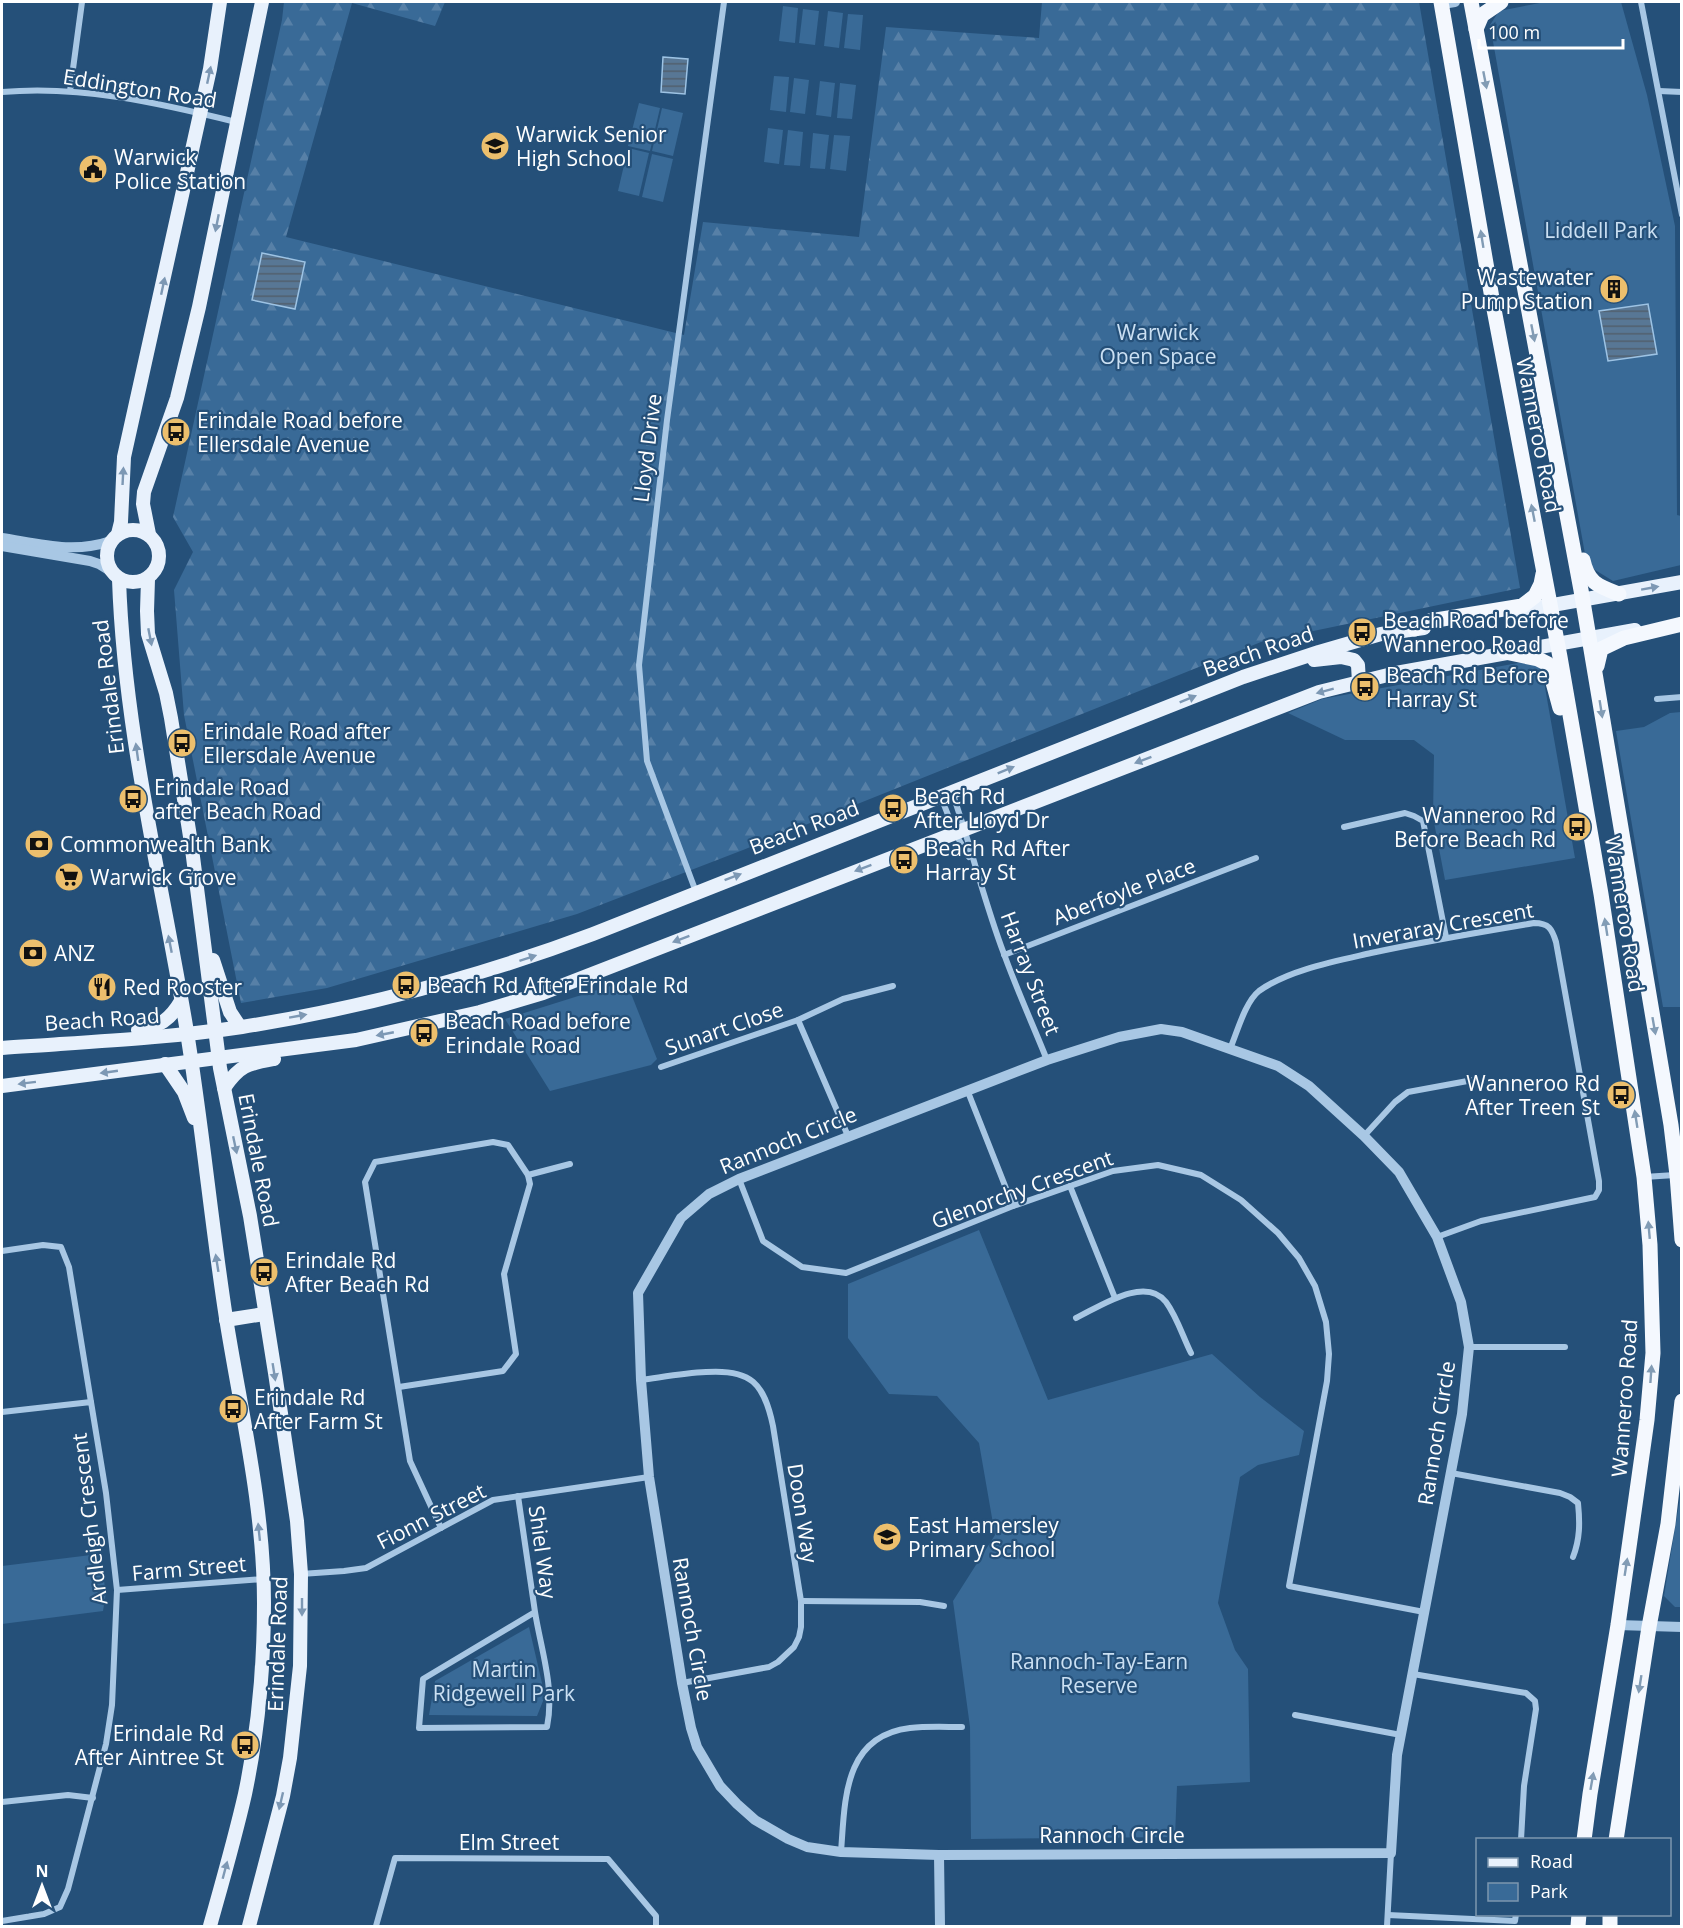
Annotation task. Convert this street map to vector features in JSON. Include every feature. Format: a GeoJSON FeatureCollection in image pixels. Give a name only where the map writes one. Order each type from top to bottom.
{"type":"FeatureCollection","features":[{"type":"Feature","properties":{"kind":"highway","name":"Wanneroo Road"},"geometry":{"type":"LineString","coordinates":[[1446,2],[1493,304],[1544,571],[1601,894],[1644,1177],[1650,1245],[1653,1353],[1641,1473],[1584,1838]]}},
{"type":"Feature","properties":{"kind":"highway","name":"Wanneroo Road"},"geometry":{"type":"LineString","coordinates":[[1471,2],[1590,638],[1679,1175],[1682,1240]]}},
{"type":"Feature","properties":{"kind":"highway"},"geometry":{"type":"LineString","coordinates":[[1476,28],[1482,15],[1501,2]]}},
{"type":"Feature","properties":{"kind":"highway"},"geometry":{"type":"LineString","coordinates":[[1548,418],[1560,452],[1586,575],[1599,585],[1619,594]]}},
{"type":"Feature","properties":{"kind":"highway"},"geometry":{"type":"LineString","coordinates":[[1415,629],[1430,621],[1522,606],[1535,596],[1544,571]]}},
{"type":"Feature","properties":{"kind":"highway"},"geometry":{"type":"LineString","coordinates":[[1596,674],[1601,649],[1624,638],[1682,623]]}},
{"type":"Feature","properties":{"kind":"highway"},"geometry":{"type":"LineString","coordinates":[[1505,652],[1538,659],[1548,664],[1580,774]]}},
{"type":"Feature","properties":{"kind":"highway"},"geometry":{"type":"LineString","coordinates":[[1616,1838],[1649,1627],[1668,1524],[1682,1401]]}},
{"type":"Feature","properties":{"kind":"main road","name":"Erindale Road"},"geometry":{"type":"LineString","coordinates":[[210,1926],[244,1794],[256,1728],[262,1639],[263,1579],[254,1484],[213,1237],[208,1182],[187,1033],[148,830],[126,670],[116,575],[106,557],[120,522],[126,448],[210,69],[220,2]]}},
{"type":"Feature","properties":{"kind":"main road","name":"Erindale Road"},"geometry":{"type":"LineString","coordinates":[[249,1926],[283,1796],[290,1758],[300,1666],[301,1574],[297,1521],[250,1216],[214,1030],[171,718],[148,634],[148,579],[154,573],[160,557],[155,540],[148,534],[142,504],[144,492],[177,398],[211,255],[262,2]]}},
{"type":"Feature","properties":{"kind":"main road"},"geometry":{"type":"LineString","coordinates":[[114,538],[133,529],[148,534]]}},
{"type":"Feature","properties":{"kind":"main road"},"geometry":{"type":"LineString","coordinates":[[116,575],[128,582],[148,579]]}},
{"type":"Feature","properties":{"kind":"main road","name":"Beach Road"},"geometry":{"type":"LineString","coordinates":[[2,1048],[240,1027],[414,991],[476,974],[535,956],[1243,677],[1279,665],[1381,634],[1583,601],[1682,582]]}},
{"type":"Feature","properties":{"kind":"main road"},"geometry":{"type":"LineString","coordinates":[[2,1086],[324,1044],[413,1028],[480,1012],[543,993],[1319,692],[1396,673],[1505,652],[1682,623]]}},
{"type":"Feature","properties":{"kind":"main road"},"geometry":{"type":"LineString","coordinates":[[1279,665],[1348,658],[1354,660],[1358,665],[1359,682]]}},
{"type":"Feature","properties":{"kind":"main road"},"geometry":{"type":"LineString","coordinates":[[195,885],[206,910],[213,967],[230,1012],[240,1027]]}},
{"type":"Feature","properties":{"kind":"main road"},"geometry":{"type":"LineString","coordinates":[[79,1042],[108,1034],[153,1028],[175,1013],[181,1001]]}},
{"type":"Feature","properties":{"kind":"main road"},"geometry":{"type":"LineString","coordinates":[[224,1088],[235,1072],[252,1063],[295,1055],[324,1044]]}},
{"type":"Feature","properties":{"kind":"main road"},"geometry":{"type":"LineString","coordinates":[[165,1064],[184,1092],[194,1119],[198,1156],[208,1182]]}},
{"type":"Feature","properties":{"kind":"main road"},"geometry":{"type":"LineString","coordinates":[[226,1320],[264,1314]]}},
{"type":"Feature","properties":{"kind":"street"},"geometry":{"type":"LineString","coordinates":[[70,91],[82,2]]}},
{"type":"Feature","properties":{"kind":"street","name":"Lloyd Drive"},"geometry":{"type":"LineString","coordinates":[[696,892],[647,761],[639,665],[667,420],[713,67],[724,2]]}},
{"type":"Feature","properties":{"kind":"street"},"geometry":{"type":"LineString","coordinates":[[1641,2],[1682,215]]}},
{"type":"Feature","properties":{"kind":"street","name":"Eddington Road"},"geometry":{"type":"LineString","coordinates":[[2,92],[70,91],[122,98],[236,122]]}},
{"type":"Feature","properties":{"kind":"street"},"geometry":{"type":"LineString","coordinates":[[1659,91],[1682,92]]}},
{"type":"Feature","properties":{"kind":"street"},"geometry":{"type":"LineString","coordinates":[[2,538],[73,549],[89,548],[114,538]]}},
{"type":"Feature","properties":{"kind":"street"},"geometry":{"type":"LineString","coordinates":[[2,546],[73,557],[99,564],[116,575]]}},
{"type":"Feature","properties":{"kind":"street"},"geometry":{"type":"LineString","coordinates":[[1657,699],[1682,697]]}},
{"type":"Feature","properties":{"kind":"street","name":"Harray Street"},"geometry":{"type":"LineString","coordinates":[[946,794],[973,863],[1004,955],[1047,1060]]}},
{"type":"Feature","properties":{"kind":"street","name":"Harray Street"},"geometry":{"type":"LineString","coordinates":[[946,794],[973,863]]}},
{"type":"Feature","properties":{"kind":"street"},"geometry":{"type":"LineString","coordinates":[[1344,827],[1405,813],[1423,822],[1446,937]]}},
{"type":"Feature","properties":{"kind":"street","name":"Aberfoyle Place"},"geometry":{"type":"LineString","coordinates":[[1004,955],[1256,858]]}},
{"type":"Feature","properties":{"kind":"street","name":"Inveraray Crescent"},"geometry":{"type":"LineString","coordinates":[[1230,1049],[1250,1001],[1258,992],[1274,983],[1336,961],[1446,937],[1534,923],[1547,924],[1551,927],[1562,977],[1599,1190],[1595,1197],[1480,1221],[1437,1237]]}},
{"type":"Feature","properties":{"kind":"street","name":"Sunart Close"},"geometry":{"type":"LineString","coordinates":[[661,1067],[798,1020],[843,999],[893,986]]}},
{"type":"Feature","properties":{"kind":"street","name":"Sunart Close"},"geometry":{"type":"LineString","coordinates":[[798,1020],[848,1136]]}},
{"type":"Feature","properties":{"kind":"street","name":"Rannoch Circle"},"geometry":{"type":"LineString","coordinates":[[1161,1029],[1182,1032],[1278,1066],[1309,1086],[1400,1172],[1437,1237],[1461,1302],[1469,1347],[1462,1414],[1397,1755],[1391,1853],[939,1855],[841,1852],[807,1847],[754,1820],[736,1804],[720,1786],[697,1747],[682,1683],[649,1478],[641,1380],[638,1293],[681,1218],[710,1194],[739,1179],[1047,1060],[1119,1037],[1161,1029]]}},
{"type":"Feature","properties":{"kind":"street"},"geometry":{"type":"LineString","coordinates":[[1364,1136],[1395,1102],[1408,1092],[1473,1080]]}},
{"type":"Feature","properties":{"kind":"street"},"geometry":{"type":"LineString","coordinates":[[968,1092],[1013,1206]]}},
{"type":"Feature","properties":{"kind":"street"},"geometry":{"type":"LineString","coordinates":[[399,1388],[503,1371],[516,1354],[504,1274],[530,1184],[528,1175],[508,1145],[493,1142],[375,1162],[365,1182],[410,1461],[441,1528]]}},
{"type":"Feature","properties":{"kind":"street"},"geometry":{"type":"LineString","coordinates":[[528,1175],[570,1164]]}},
{"type":"Feature","properties":{"kind":"street","name":"Glenorchy Crescent"},"geometry":{"type":"LineString","coordinates":[[739,1179],[763,1241],[802,1267],[846,1273],[1013,1206],[1113,1171],[1143,1166],[1171,1167],[1201,1175],[1241,1200],[1278,1233],[1299,1258],[1315,1286],[1326,1322],[1329,1354],[1327,1381],[1289,1586],[1424,1612]]}},
{"type":"Feature","properties":{"kind":"street"},"geometry":{"type":"LineString","coordinates":[[1644,1177],[1679,1175]]}},
{"type":"Feature","properties":{"kind":"street"},"geometry":{"type":"LineString","coordinates":[[1071,1186],[1115,1298]]}},
{"type":"Feature","properties":{"kind":"street"},"geometry":{"type":"LineString","coordinates":[[2,1251],[44,1245],[61,1247],[69,1267],[91,1402]]}},
{"type":"Feature","properties":{"kind":"street"},"geometry":{"type":"LineString","coordinates":[[1076,1318],[1115,1298],[1140,1290],[1153,1293],[1164,1300],[1172,1311],[1191,1353]]}},
{"type":"Feature","properties":{"kind":"street"},"geometry":{"type":"LineString","coordinates":[[1469,1347],[1565,1347]]}},
{"type":"Feature","properties":{"kind":"street","name":"Doon Way"},"geometry":{"type":"LineString","coordinates":[[641,1380],[726,1370],[747,1377],[761,1391],[771,1419],[801,1601],[799,1637],[794,1647],[778,1662],[769,1666],[682,1683]]}},
{"type":"Feature","properties":{"kind":"street","name":"Ardleigh Crescent"},"geometry":{"type":"LineString","coordinates":[[2,1412],[91,1402],[106,1494],[117,1590],[112,1705],[106,1743],[68,1889],[60,1907],[44,1914],[2,1921]]}},
{"type":"Feature","properties":{"kind":"street"},"geometry":{"type":"LineString","coordinates":[[1450,1473],[1560,1493],[1570,1497],[1578,1503],[1580,1523],[1579,1541],[1573,1557]]}},
{"type":"Feature","properties":{"kind":"street","name":"Fionn Street"},"geometry":{"type":"LineString","coordinates":[[301,1574],[366,1568],[493,1500],[649,1478]]}},
{"type":"Feature","properties":{"kind":"street","name":"Shiel Way"},"geometry":{"type":"LineString","coordinates":[[519,1496],[535,1612],[549,1686],[550,1708],[547,1727],[419,1728],[423,1678],[535,1612]]}},
{"type":"Feature","properties":{"kind":"street","name":"Farm Street"},"geometry":{"type":"LineString","coordinates":[[117,1590],[263,1579]]}},
{"type":"Feature","properties":{"kind":"street"},"geometry":{"type":"LineString","coordinates":[[801,1601],[920,1602],[944,1606]]}},
{"type":"Feature","properties":{"kind":"street"},"geometry":{"type":"LineString","coordinates":[[1618,1625],[1682,1627]]}},
{"type":"Feature","properties":{"kind":"street"},"geometry":{"type":"LineString","coordinates":[[1413,1674],[1526,1693],[1535,1701],[1536,1709],[1524,1786],[1521,1838]]}},
{"type":"Feature","properties":{"kind":"street"},"geometry":{"type":"LineString","coordinates":[[1295,1715],[1401,1735]]}},
{"type":"Feature","properties":{"kind":"street"},"geometry":{"type":"LineString","coordinates":[[841,1852],[847,1786],[860,1756],[868,1747],[898,1731],[910,1728],[962,1727]]}},
{"type":"Feature","properties":{"kind":"street"},"geometry":{"type":"LineString","coordinates":[[2,1802],[69,1795],[93,1798]]}},
{"type":"Feature","properties":{"kind":"street"},"geometry":{"type":"LineString","coordinates":[[1388,1926],[1391,1853]]}},
{"type":"Feature","properties":{"kind":"street"},"geometry":{"type":"LineString","coordinates":[[939,1855],[940,1926]]}},
{"type":"Feature","properties":{"kind":"street","name":"Elm Street"},"geometry":{"type":"LineString","coordinates":[[376,1926],[395,1858],[418,1858],[608,1859],[656,1916],[657,1926]]}},
{"type":"Feature","properties":{"kind":"street"},"geometry":{"type":"LineString","coordinates":[[1388,1915],[1515,1921]]}},
{"type":"Feature","properties":{"kind":"green space","name":"Warwick Open Space"},"geometry":{"type":"Polygon","coordinates":[[[284,2],[445,2],[435,26],[352,3],[286,237],[684,335],[703,222],[859,237],[886,27],[1039,38],[1042,2],[1419,2],[1520,588],[1261,642],[743,850],[577,914],[327,988],[241,1003],[184,715],[174,590],[193,552],[173,517],[282,20],[284,2]]]}},
{"type":"Feature","properties":{"kind":"green space","name":"Liddell Park"},"geometry":{"type":"Polygon","coordinates":[[[1545,2],[1621,2],[1647,95],[1675,226],[1677,515],[1681,516],[1681,565],[1613,581],[1587,565],[1490,25],[1499,11],[1545,2]]]}},
{"type":"Feature","properties":{"kind":"green space"},"geometry":{"type":"Polygon","coordinates":[[[783,6],[798,8],[795,43],[779,41],[783,6]]]}},
{"type":"Feature","properties":{"kind":"green space"},"geometry":{"type":"Polygon","coordinates":[[[803,9],[819,11],[815,45],[799,43],[803,9]]]}},
{"type":"Feature","properties":{"kind":"green space"},"geometry":{"type":"Polygon","coordinates":[[[828,11],[843,13],[839,48],[824,46],[828,11]]]}},
{"type":"Feature","properties":{"kind":"green space"},"geometry":{"type":"Polygon","coordinates":[[[848,14],[863,15],[860,50],[844,48],[848,14]]]}},
{"type":"Feature","properties":{"kind":"green space"},"geometry":{"type":"Polygon","coordinates":[[[774,76],[789,77],[786,112],[770,110],[774,76]]]}},
{"type":"Feature","properties":{"kind":"green space"},"geometry":{"type":"Polygon","coordinates":[[[794,78],[809,80],[805,114],[790,112],[794,78]]]}},
{"type":"Feature","properties":{"kind":"green space"},"geometry":{"type":"Polygon","coordinates":[[[820,81],[835,83],[831,117],[816,115],[820,81]]]}},
{"type":"Feature","properties":{"kind":"green space"},"geometry":{"type":"Polygon","coordinates":[[[840,83],[856,85],[852,119],[837,118],[840,83]]]}},
{"type":"Feature","properties":{"kind":"green space"},"geometry":{"type":"Polygon","coordinates":[[[639,103],[660,108],[650,151],[628,146],[639,103]]]}},
{"type":"Feature","properties":{"kind":"green space"},"geometry":{"type":"Polygon","coordinates":[[[662,108],[683,113],[673,156],[652,151],[662,108]]]}},
{"type":"Feature","properties":{"kind":"green space"},"geometry":{"type":"Polygon","coordinates":[[[768,128],[783,130],[779,164],[764,162],[768,128]]]}},
{"type":"Feature","properties":{"kind":"green space"},"geometry":{"type":"Polygon","coordinates":[[[788,130],[803,132],[800,166],[784,165],[788,130]]]}},
{"type":"Feature","properties":{"kind":"green space"},"geometry":{"type":"Polygon","coordinates":[[[813,133],[829,135],[825,169],[810,168],[813,133]]]}},
{"type":"Feature","properties":{"kind":"green space"},"geometry":{"type":"Polygon","coordinates":[[[834,135],[850,136],[846,171],[830,169],[834,135]]]}},
{"type":"Feature","properties":{"kind":"green space"},"geometry":{"type":"Polygon","coordinates":[[[628,148],[649,153],[639,196],[618,191],[628,148]]]}},
{"type":"Feature","properties":{"kind":"green space"},"geometry":{"type":"Polygon","coordinates":[[[652,154],[673,159],[663,202],[642,197],[652,154]]]}},
{"type":"Feature","properties":{"kind":"green space"},"geometry":{"type":"Polygon","coordinates":[[[1540,659],[1575,858],[1445,880],[1433,817],[1434,755],[1414,740],[1345,740],[1288,713],[1322,699],[1540,659]]]}},
{"type":"Feature","properties":{"kind":"green space"},"geometry":{"type":"Polygon","coordinates":[[[1681,712],[1681,1007],[1663,1007],[1616,731],[1644,727],[1670,713],[1681,712]]]}},
{"type":"Feature","properties":{"kind":"green space"},"geometry":{"type":"Polygon","coordinates":[[[626,981],[657,1059],[651,1065],[550,1091],[505,1019],[626,981]]]}},
{"type":"Feature","properties":{"kind":"green space","name":"Rannoch-Tay-Earn Reserve"},"geometry":{"type":"Polygon","coordinates":[[[979,1230],[1048,1400],[1212,1354],[1260,1397],[1304,1431],[1299,1455],[1258,1465],[1240,1477],[1218,1603],[1235,1650],[1248,1669],[1250,1782],[1177,1786],[1175,1837],[971,1839],[970,1727],[953,1601],[995,1535],[979,1443],[937,1396],[889,1394],[848,1338],[848,1284],[979,1230]]]}},
{"type":"Feature","properties":{"kind":"green space"},"geometry":{"type":"Polygon","coordinates":[[[1680,1498],[1682,1607],[1675,1607],[1664,1596],[1680,1498]]]}},
{"type":"Feature","properties":{"kind":"green space"},"geometry":{"type":"Polygon","coordinates":[[[99,1554],[106,1592],[103,1611],[2,1624],[2,1566],[99,1554]]]}},
{"type":"Feature","properties":{"kind":"green space","name":"Martin Ridgewell Park"},"geometry":{"type":"Polygon","coordinates":[[[529,1627],[545,1696],[537,1716],[429,1715],[435,1681],[529,1627]]]}},
{"type":"Feature","properties":{"kind":"shaded area"},"geometry":{"type":"Polygon","coordinates":[[[663,57],[688,59],[685,94],[661,92],[663,57]]]}},
{"type":"Feature","properties":{"kind":"shaded area"},"geometry":{"type":"Polygon","coordinates":[[[262,253],[305,262],[295,309],[252,300],[262,253]]]}},
{"type":"Feature","properties":{"kind":"shaded area"},"geometry":{"type":"Polygon","coordinates":[[[1648,304],[1657,354],[1608,361],[1599,311],[1648,304]]]}},
{"type":"Feature","properties":{"kind":"place","name":"Warwick Senior High School"},"geometry":{"type":"Point","coordinates":[495,146]}},
{"type":"Feature","properties":{"kind":"place","name":"Warwick Police Station"},"geometry":{"type":"Point","coordinates":[93,169]}},
{"type":"Feature","properties":{"kind":"place","name":"Wastewater Pump Station"},"geometry":{"type":"Point","coordinates":[1614,289]}},
{"type":"Feature","properties":{"kind":"place","name":"Erindale Road before Ellersdale Avenue"},"geometry":{"type":"Point","coordinates":[176,432]}},
{"type":"Feature","properties":{"kind":"place","name":"Beach Road before Wanneroo Road"},"geometry":{"type":"Point","coordinates":[1362,632]}},
{"type":"Feature","properties":{"kind":"place","name":"Beach Rd Before Harray St"},"geometry":{"type":"Point","coordinates":[1365,687]}},
{"type":"Feature","properties":{"kind":"place","name":"Erindale Road after Ellersdale Avenue"},"geometry":{"type":"Point","coordinates":[182,743]}},
{"type":"Feature","properties":{"kind":"place","name":"Erindale Road after Beach Road"},"geometry":{"type":"Point","coordinates":[133,799]}},
{"type":"Feature","properties":{"kind":"place","name":"Beach Rd After Lloyd Dr"},"geometry":{"type":"Point","coordinates":[893,808]}},
{"type":"Feature","properties":{"kind":"place","name":"Wanneroo Rd Before Beach Rd"},"geometry":{"type":"Point","coordinates":[1577,827]}},
{"type":"Feature","properties":{"kind":"place","name":"Commonwealth Bank"},"geometry":{"type":"Point","coordinates":[39,844]}},
{"type":"Feature","properties":{"kind":"place","name":"Beach Rd After Harray St"},"geometry":{"type":"Point","coordinates":[904,860]}},
{"type":"Feature","properties":{"kind":"place","name":"Warwick Grove"},"geometry":{"type":"Point","coordinates":[69,877]}},
{"type":"Feature","properties":{"kind":"place","name":"ANZ"},"geometry":{"type":"Point","coordinates":[33,953]}},
{"type":"Feature","properties":{"kind":"place","name":"Beach Rd After Erindale Rd"},"geometry":{"type":"Point","coordinates":[406,985]}},
{"type":"Feature","properties":{"kind":"place","name":"Red Rooster"},"geometry":{"type":"Point","coordinates":[102,987]}},
{"type":"Feature","properties":{"kind":"place","name":"Beach Road before Erindale Road"},"geometry":{"type":"Point","coordinates":[424,1033]}},
{"type":"Feature","properties":{"kind":"place","name":"Wanneroo Rd After Treen St"},"geometry":{"type":"Point","coordinates":[1621,1095]}},
{"type":"Feature","properties":{"kind":"place","name":"Erindale Rd After Beach Rd"},"geometry":{"type":"Point","coordinates":[264,1272]}},
{"type":"Feature","properties":{"kind":"place","name":"Erindale Rd After Farm St"},"geometry":{"type":"Point","coordinates":[233,1409]}},
{"type":"Feature","properties":{"kind":"place","name":"East Hamersley Primary School"},"geometry":{"type":"Point","coordinates":[887,1537]}},
{"type":"Feature","properties":{"kind":"place","name":"Erindale Rd After Aintree St"},"geometry":{"type":"Point","coordinates":[245,1745]}}]}
